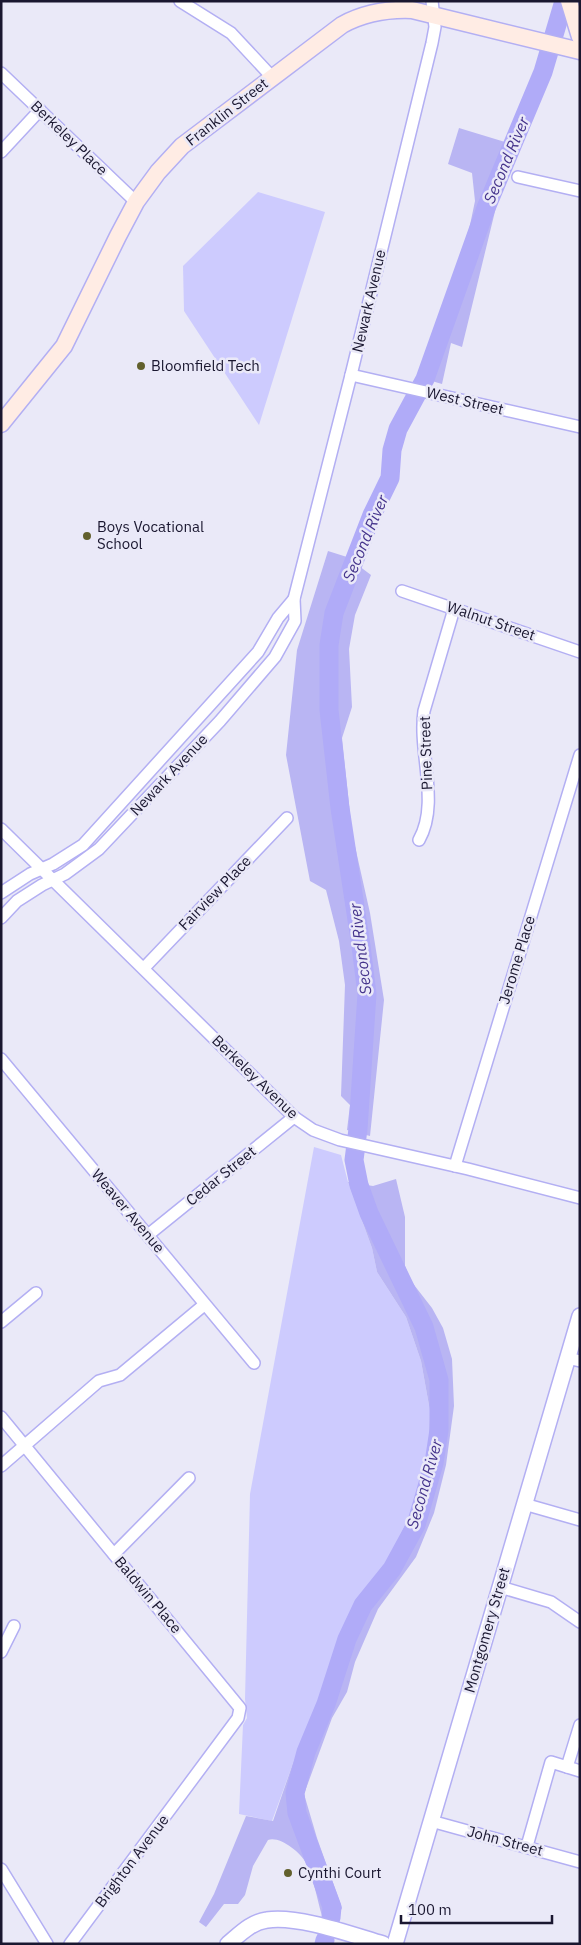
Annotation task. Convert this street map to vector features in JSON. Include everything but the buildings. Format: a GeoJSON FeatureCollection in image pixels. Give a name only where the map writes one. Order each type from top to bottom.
{"type":"FeatureCollection","features":[{"type":"Feature","properties":{"kind":"main road"},"geometry":{"type":"LineString","coordinates":[[574,7],[580,37]]}},
{"type":"Feature","properties":{"kind":"main road","name":"Franklin Street"},"geometry":{"type":"LineString","coordinates":[[1,424],[64,346],[136,202],[158,172],[182,146],[333,31],[360,17],[378,12],[433,8],[540,41],[580,50]]}},
{"type":"Feature","properties":{"kind":"street"},"geometry":{"type":"LineString","coordinates":[[180,1],[231,33],[272,77]]}},
{"type":"Feature","properties":{"kind":"street","name":"Newark Avenue"},"geometry":{"type":"LineString","coordinates":[[1,918],[17,901],[65,874],[99,849],[238,700],[275,657],[295,621],[294,599],[432,43],[435,27],[433,8]]}},
{"type":"Feature","properties":{"kind":"street","name":"Berkeley Place"},"geometry":{"type":"LineString","coordinates":[[1,73],[136,202]]}},
{"type":"Feature","properties":{"kind":"street"},"geometry":{"type":"LineString","coordinates":[[1,152],[40,110]]}},
{"type":"Feature","properties":{"kind":"street"},"geometry":{"type":"LineString","coordinates":[[518,176],[580,191]]}},
{"type":"Feature","properties":{"kind":"street","name":"West Street"},"geometry":{"type":"LineString","coordinates":[[351,375],[580,427]]}},
{"type":"Feature","properties":{"kind":"street","name":"Walnut Street"},"geometry":{"type":"LineString","coordinates":[[402,591],[580,652]]}},
{"type":"Feature","properties":{"kind":"street","name":"Newark Avenue"},"geometry":{"type":"LineString","coordinates":[[1,893],[30,874],[53,864],[83,845],[258,652],[278,618],[294,599]]}},
{"type":"Feature","properties":{"kind":"street","name":"Pine Street"},"geometry":{"type":"LineString","coordinates":[[419,840],[425,828],[428,812],[423,719],[454,609]]}},
{"type":"Feature","properties":{"kind":"street","name":"Jerome Place"},"geometry":{"type":"LineString","coordinates":[[455,1166],[580,754]]}},
{"type":"Feature","properties":{"kind":"street","name":"Fairview Place"},"geometry":{"type":"LineString","coordinates":[[144,968],[287,818]]}},
{"type":"Feature","properties":{"kind":"street","name":"Berkeley Avenue"},"geometry":{"type":"LineString","coordinates":[[1,829],[294,1117],[313,1130],[367,1147],[455,1166],[580,1198]]}},
{"type":"Feature","properties":{"kind":"street","name":"Weaver Avenue"},"geometry":{"type":"LineString","coordinates":[[1,1059],[254,1363]]}},
{"type":"Feature","properties":{"kind":"street","name":"Cedar Street"},"geometry":{"type":"LineString","coordinates":[[148,1235],[294,1117]]}},
{"type":"Feature","properties":{"kind":"street"},"geometry":{"type":"LineString","coordinates":[[1,1322],[36,1293]]}},
{"type":"Feature","properties":{"kind":"street"},"geometry":{"type":"LineString","coordinates":[[1,1466],[99,1381],[120,1375],[204,1305]]}},
{"type":"Feature","properties":{"kind":"street","name":"Montgomery Street"},"geometry":{"type":"LineString","coordinates":[[395,1944],[524,1504],[574,1360],[580,1316]]}},
{"type":"Feature","properties":{"kind":"street","name":"Baldwin Place"},"geometry":{"type":"LineString","coordinates":[[1,1417],[240,1708],[238,1718],[194,1777]]}},
{"type":"Feature","properties":{"kind":"street"},"geometry":{"type":"LineString","coordinates":[[114,1554],[189,1478]]}},
{"type":"Feature","properties":{"kind":"street"},"geometry":{"type":"LineString","coordinates":[[524,1504],[580,1520]]}},
{"type":"Feature","properties":{"kind":"street"},"geometry":{"type":"LineString","coordinates":[[500,1587],[551,1602],[580,1622]]}},
{"type":"Feature","properties":{"kind":"street"},"geometry":{"type":"LineString","coordinates":[[1,1652],[14,1626]]}},
{"type":"Feature","properties":{"kind":"street"},"geometry":{"type":"LineString","coordinates":[[568,1767],[580,1725]]}},
{"type":"Feature","properties":{"kind":"street"},"geometry":{"type":"LineString","coordinates":[[527,1846],[551,1762],[580,1771]]}},
{"type":"Feature","properties":{"kind":"street","name":"Brighton Avenue"},"geometry":{"type":"LineString","coordinates":[[70,1944],[194,1777]]}},
{"type":"Feature","properties":{"kind":"street","name":"John Street"},"geometry":{"type":"LineString","coordinates":[[431,1821],[580,1862]]}},
{"type":"Feature","properties":{"kind":"street"},"geometry":{"type":"LineString","coordinates":[[1,1868],[47,1944]]}},
{"type":"Feature","properties":{"kind":"street"},"geometry":{"type":"LineString","coordinates":[[228,1944],[248,1927],[266,1920],[286,1920],[342,1931],[383,1944]]}},
{"type":"Feature","properties":{"kind":"shaded area"},"geometry":{"type":"Polygon","coordinates":[[[459,128],[505,142],[498,199],[462,347],[451,343],[442,384],[425,379],[456,292],[475,201],[472,173],[448,164],[459,128]]]}},
{"type":"Feature","properties":{"kind":"shaded area"},"geometry":{"type":"Polygon","coordinates":[[[258,192],[325,212],[259,425],[184,311],[183,266],[258,192]]]}},
{"type":"Feature","properties":{"kind":"shaded area"},"geometry":{"type":"Polygon","coordinates":[[[328,551],[347,557],[371,575],[355,615],[349,649],[352,707],[342,738],[352,833],[370,913],[384,1000],[370,1136],[347,1130],[350,1105],[341,1096],[345,985],[339,941],[326,890],[310,881],[286,755],[297,650],[328,551]]]}},
{"type":"Feature","properties":{"kind":"shaded area"},"geometry":{"type":"Polygon","coordinates":[[[314,1147],[341,1155],[348,1182],[372,1248],[377,1272],[406,1317],[421,1361],[430,1411],[428,1453],[416,1501],[384,1570],[357,1600],[272,1821],[239,1814],[243,1725],[247,1718],[245,1699],[250,1494],[314,1147]]]}},
{"type":"Feature","properties":{"kind":"shaded area"},"geometry":{"type":"Polygon","coordinates":[[[396,1179],[405,1217],[405,1266],[411,1281],[432,1308],[443,1328],[452,1359],[454,1406],[446,1465],[434,1513],[416,1557],[378,1609],[355,1662],[347,1692],[332,1718],[304,1794],[317,1838],[342,1908],[337,1918],[322,1916],[306,1863],[295,1850],[273,1839],[268,1840],[253,1866],[245,1895],[238,1904],[224,1904],[206,1927],[199,1922],[214,1894],[246,1816],[273,1821],[292,1766],[357,1600],[384,1570],[416,1501],[428,1453],[430,1411],[421,1361],[406,1317],[377,1272],[372,1248],[348,1182],[373,1186],[396,1179]]]}},
{"type":"Feature","properties":{"kind":"waterway","name":"Second River"},"geometry":{"type":"LineString","coordinates":[[331,1918],[332,1907],[297,1813],[295,1793],[306,1752],[326,1704],[347,1639],[363,1605],[392,1569],[416,1525],[434,1463],[439,1430],[439,1380],[424,1327],[369,1213],[359,1185],[354,1160],[358,1129],[367,994],[340,808],[329,710],[329,645],[334,613],[372,515],[390,478],[392,450],[398,429],[425,379],[486,208],[543,72],[564,1]]}},
{"type":"Feature","properties":{"kind":"waterway","name":"Second River"},"geometry":{"type":"LineString","coordinates":[[324,1944],[325,1940]]}},
{"type":"Feature","properties":{"kind":"place","name":"Bloomfield Tech"},"geometry":{"type":"Point","coordinates":[141,366]}},
{"type":"Feature","properties":{"kind":"place","name":"Boys Vocational School"},"geometry":{"type":"Point","coordinates":[87,536]}},
{"type":"Feature","properties":{"kind":"place","name":"Cynthi Court"},"geometry":{"type":"Point","coordinates":[288,1873]}}]}
